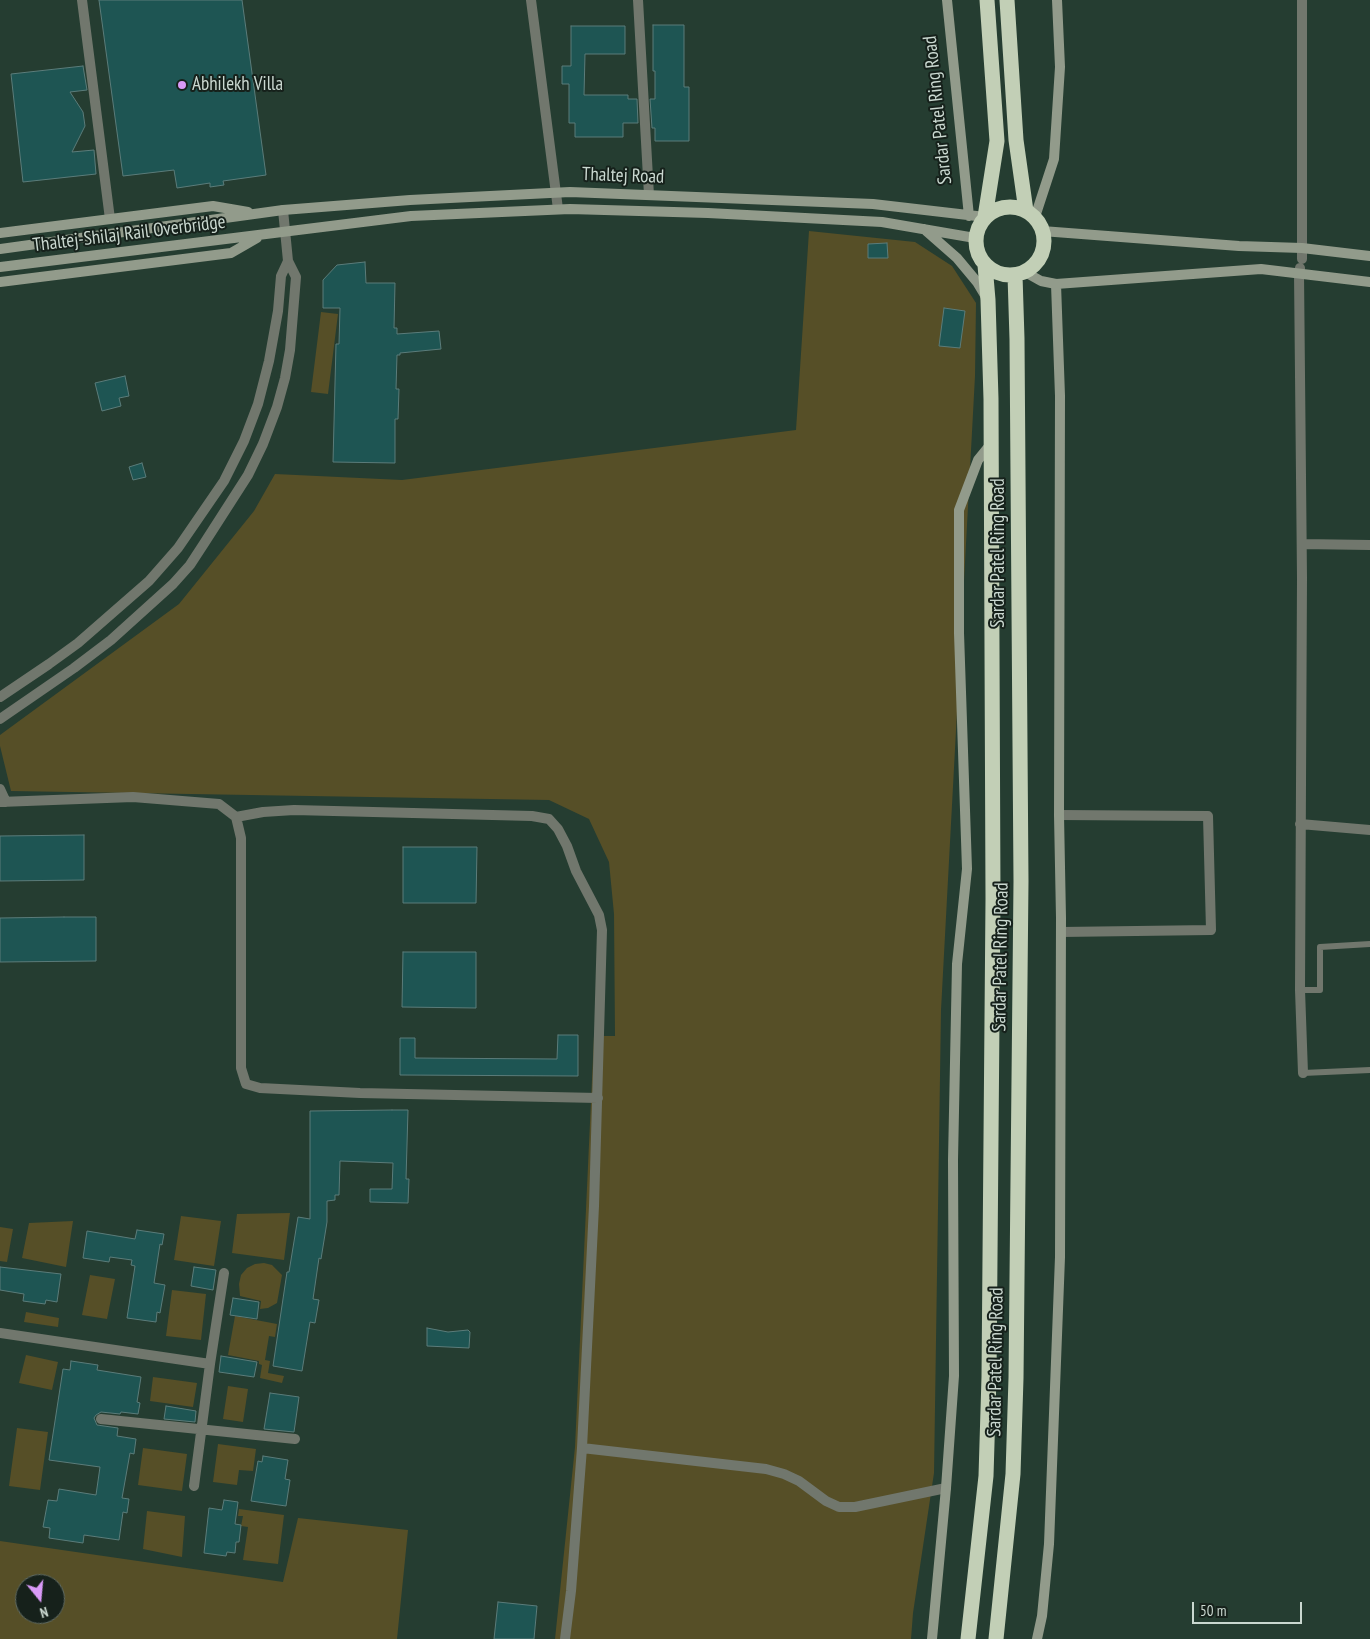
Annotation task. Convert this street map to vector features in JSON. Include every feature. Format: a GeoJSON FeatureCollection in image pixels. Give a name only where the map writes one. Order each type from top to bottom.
{"type":"FeatureCollection","features":[{"type":"Feature","properties":{"kind":"highway"},"geometry":{"type":"LineString","coordinates":[[987,0],[997,141],[985,217],[977,230],[975,238],[976,248],[979,257],[985,265],[998,274],[1020,274],[1034,266],[1044,247],[1034,220],[1016,140],[1006,0]]}},
{"type":"Feature","properties":{"kind":"highway"},"geometry":{"type":"LineString","coordinates":[[985,217],[1004,207],[1016,208],[1034,220]]}},
{"type":"Feature","properties":{"kind":"highway","name":"Sardar Patel Ring Road"},"geometry":{"type":"LineString","coordinates":[[968,1639],[986,1476],[989,1377],[993,899],[991,444],[988,300],[985,265]]}},
{"type":"Feature","properties":{"kind":"highway","name":"Sardar Patel Ring Road"},"geometry":{"type":"LineString","coordinates":[[996,1639],[1013,1474],[1016,1378],[1022,881],[1018,339],[1020,274]]}},
{"type":"Feature","properties":{"kind":"street"},"geometry":{"type":"LineString","coordinates":[[82,0],[110,219]]}},
{"type":"Feature","properties":{"kind":"street"},"geometry":{"type":"LineString","coordinates":[[531,0],[558,209]]}},
{"type":"Feature","properties":{"kind":"street"},"geometry":{"type":"LineString","coordinates":[[638,0],[649,195]]}},
{"type":"Feature","properties":{"kind":"street","name":"Sardar Patel Ring Road"},"geometry":{"type":"LineString","coordinates":[[947,0],[969,216]]}},
{"type":"Feature","properties":{"kind":"street"},"geometry":{"type":"LineString","coordinates":[[1057,0],[1060,67],[1054,159],[1034,220],[1239,246],[1302,248],[1370,256]]}},
{"type":"Feature","properties":{"kind":"street"},"geometry":{"type":"LineString","coordinates":[[1302,0],[1300,990],[1303,1073]]}},
{"type":"Feature","properties":{"kind":"street","name":"Thaltej Road"},"geometry":{"type":"LineString","coordinates":[[259,214],[283,210],[410,200],[555,193],[874,204],[985,217]]}},
{"type":"Feature","properties":{"kind":"street"},"geometry":{"type":"LineString","coordinates":[[0,233],[214,206],[259,214]]}},
{"type":"Feature","properties":{"kind":"street","name":"Thaltej-Shilaj Rail Overbridge"},"geometry":{"type":"LineString","coordinates":[[0,268],[411,216],[558,209],[708,213],[882,222],[975,238]]}},
{"type":"Feature","properties":{"kind":"street"},"geometry":{"type":"LineString","coordinates":[[0,719],[111,640],[173,584],[190,565],[248,475],[263,444],[277,407],[290,350],[296,277],[288,261],[283,210]]}},
{"type":"Feature","properties":{"kind":"street","name":"Thaltej-Shilaj Rail Overbridge"},"geometry":{"type":"LineString","coordinates":[[0,249],[259,214]]}},
{"type":"Feature","properties":{"kind":"street"},"geometry":{"type":"LineString","coordinates":[[923,229],[957,258],[977,282],[988,300]]}},
{"type":"Feature","properties":{"kind":"street"},"geometry":{"type":"LineString","coordinates":[[0,282],[231,253],[262,235]]}},
{"type":"Feature","properties":{"kind":"street"},"geometry":{"type":"LineString","coordinates":[[0,697],[78,643],[149,581],[178,548],[224,481],[244,441],[258,404],[269,361],[278,311],[281,276],[288,261]]}},
{"type":"Feature","properties":{"kind":"street"},"geometry":{"type":"LineString","coordinates":[[1020,274],[1056,284],[1300,267],[1370,282]]}},
{"type":"Feature","properties":{"kind":"street"},"geometry":{"type":"LineString","coordinates":[[1037,1639],[1042,1616],[1050,1544],[1057,1379],[1061,1172],[1059,816],[1060,396],[1056,284]]}},
{"type":"Feature","properties":{"kind":"street","name":"Sardar Patel Ring Road"},"geometry":{"type":"LineString","coordinates":[[932,1639],[954,1376],[953,1160],[957,964],[967,869],[959,633],[959,510],[978,460],[991,444]]}},
{"type":"Feature","properties":{"kind":"street"},"geometry":{"type":"LineString","coordinates":[[1302,544],[1370,545]]}},
{"type":"Feature","properties":{"kind":"street"},"geometry":{"type":"LineString","coordinates":[[0,789],[3,802],[133,797],[218,804],[236,817],[241,838],[241,1068],[246,1084],[260,1088],[350,1092],[598,1098]]}},
{"type":"Feature","properties":{"kind":"street"},"geometry":{"type":"LineString","coordinates":[[236,817],[263,812],[294,810],[532,816],[549,819],[558,829],[567,846],[576,871],[599,915],[602,930],[598,1098],[582,1448],[571,1591],[565,1639]]}},
{"type":"Feature","properties":{"kind":"street"},"geometry":{"type":"LineString","coordinates":[[1059,816],[1208,816],[1211,930],[1061,932]]}},
{"type":"Feature","properties":{"kind":"street"},"geometry":{"type":"LineString","coordinates":[[1300,824],[1370,830]]}},
{"type":"Feature","properties":{"kind":"street"},"geometry":{"type":"LineString","coordinates":[[194,1486],[224,1273]]}},
{"type":"Feature","properties":{"kind":"street"},"geometry":{"type":"LineString","coordinates":[[0,1333],[210,1364]]}},
{"type":"Feature","properties":{"kind":"street"},"geometry":{"type":"LineString","coordinates":[[101,1418],[295,1439]]}},
{"type":"Feature","properties":{"kind":"street"},"geometry":{"type":"LineString","coordinates":[[582,1448],[766,1469],[799,1481],[826,1502],[839,1507],[854,1507],[946,1488]]}},
{"type":"Feature","properties":{"kind":"lane"},"geometry":{"type":"LineString","coordinates":[[1300,990],[1320,990],[1320,947],[1370,944]]}},
{"type":"Feature","properties":{"kind":"lane"},"geometry":{"type":"LineString","coordinates":[[1303,1073],[1370,1070]]}},
{"type":"Feature","properties":{"kind":"shaded area"},"geometry":{"type":"Polygon","coordinates":[[[809,231],[915,242],[952,266],[976,303],[975,376],[941,1010],[934,1473],[913,1613],[911,1639],[555,1639],[575,1447],[594,1036],[615,1036],[614,914],[609,862],[589,819],[549,800],[11,791],[0,746],[0,735],[179,604],[254,511],[275,474],[402,480],[796,430],[809,231]]]}},
{"type":"Feature","properties":{"kind":"shaded area"},"geometry":{"type":"Polygon","coordinates":[[[321,312],[338,314],[328,394],[311,392],[321,312]]]}},
{"type":"Feature","properties":{"kind":"shaded area"},"geometry":{"type":"Polygon","coordinates":[[[290,1213],[284,1260],[232,1253],[237,1214],[290,1213]]]}},
{"type":"Feature","properties":{"kind":"shaded area"},"geometry":{"type":"Polygon","coordinates":[[[181,1216],[221,1221],[214,1266],[174,1260],[181,1216]]]}},
{"type":"Feature","properties":{"kind":"shaded area"},"geometry":{"type":"Polygon","coordinates":[[[73,1221],[66,1267],[22,1258],[29,1223],[73,1221]]]}},
{"type":"Feature","properties":{"kind":"shaded area"},"geometry":{"type":"Polygon","coordinates":[[[0,1227],[13,1229],[7,1262],[0,1261],[0,1227]]]}},
{"type":"Feature","properties":{"kind":"shaded area"},"geometry":{"type":"Polygon","coordinates":[[[264,1263],[272,1265],[282,1275],[277,1303],[268,1308],[260,1309],[261,1301],[240,1296],[239,1284],[241,1275],[247,1268],[255,1264],[264,1263]]]}},
{"type":"Feature","properties":{"kind":"shaded area"},"geometry":{"type":"Polygon","coordinates":[[[90,1275],[115,1279],[107,1319],[82,1315],[90,1275]]]}},
{"type":"Feature","properties":{"kind":"shaded area"},"geometry":{"type":"Polygon","coordinates":[[[172,1290],[206,1294],[201,1340],[166,1336],[172,1290]]]}},
{"type":"Feature","properties":{"kind":"shaded area"},"geometry":{"type":"Polygon","coordinates":[[[26,1312],[59,1318],[58,1327],[24,1322],[26,1312]]]}},
{"type":"Feature","properties":{"kind":"shaded area"},"geometry":{"type":"Polygon","coordinates":[[[235,1316],[277,1324],[275,1337],[269,1336],[265,1360],[270,1361],[268,1373],[284,1376],[282,1383],[260,1378],[262,1365],[259,1364],[259,1361],[228,1355],[235,1316]]]}},
{"type":"Feature","properties":{"kind":"shaded area"},"geometry":{"type":"Polygon","coordinates":[[[26,1355],[58,1362],[52,1390],[19,1383],[26,1355]]]}},
{"type":"Feature","properties":{"kind":"shaded area"},"geometry":{"type":"Polygon","coordinates":[[[153,1377],[197,1383],[193,1407],[150,1401],[153,1377]]]}},
{"type":"Feature","properties":{"kind":"shaded area"},"geometry":{"type":"Polygon","coordinates":[[[228,1386],[248,1389],[243,1422],[223,1419],[228,1386]]]}},
{"type":"Feature","properties":{"kind":"shaded area"},"geometry":{"type":"Polygon","coordinates":[[[17,1428],[48,1432],[40,1490],[9,1486],[17,1428]]]}},
{"type":"Feature","properties":{"kind":"shaded area"},"geometry":{"type":"Polygon","coordinates":[[[218,1444],[256,1449],[253,1471],[239,1470],[237,1485],[213,1482],[218,1444]]]}},
{"type":"Feature","properties":{"kind":"shaded area"},"geometry":{"type":"Polygon","coordinates":[[[143,1448],[187,1454],[182,1491],[138,1485],[143,1448]]]}},
{"type":"Feature","properties":{"kind":"shaded area"},"geometry":{"type":"Polygon","coordinates":[[[239,1509],[284,1515],[278,1564],[243,1560],[248,1527],[241,1526],[243,1516],[238,1516],[239,1509]]]}},
{"type":"Feature","properties":{"kind":"shaded area"},"geometry":{"type":"Polygon","coordinates":[[[147,1511],[185,1516],[182,1557],[143,1549],[147,1511]]]}},
{"type":"Feature","properties":{"kind":"shaded area"},"geometry":{"type":"Polygon","coordinates":[[[298,1518],[408,1530],[397,1639],[0,1639],[0,1541],[283,1582],[298,1518]]]}},
{"type":"Feature","properties":{"kind":"building","name":"Abhilekh Villa"},"geometry":{"type":"Polygon","coordinates":[[[99,0],[242,0],[266,175],[223,181],[224,185],[210,187],[210,183],[177,188],[174,170],[123,176],[99,0]]]}},
{"type":"Feature","properties":{"kind":"building"},"geometry":{"type":"Polygon","coordinates":[[[653,25],[684,25],[684,87],[689,87],[689,141],[655,141],[655,128],[652,128],[650,99],[655,99],[653,25]]]}},
{"type":"Feature","properties":{"kind":"building"},"geometry":{"type":"Polygon","coordinates":[[[571,26],[625,26],[625,54],[585,54],[584,95],[628,95],[628,99],[637,99],[638,123],[623,123],[623,137],[575,137],[575,123],[569,123],[569,84],[562,84],[562,66],[571,66],[571,26]]]}},
{"type":"Feature","properties":{"kind":"building"},"geometry":{"type":"Polygon","coordinates":[[[83,66],[87,90],[70,92],[83,112],[85,126],[72,152],[94,150],[96,174],[23,182],[11,74],[83,66]]]}},
{"type":"Feature","properties":{"kind":"building"},"geometry":{"type":"Polygon","coordinates":[[[887,243],[888,258],[868,258],[868,244],[887,243]]]}},
{"type":"Feature","properties":{"kind":"building"},"geometry":{"type":"Polygon","coordinates":[[[365,262],[366,283],[395,283],[394,328],[397,328],[397,334],[439,331],[441,349],[400,353],[400,355],[397,355],[396,389],[399,389],[398,419],[395,419],[395,463],[333,462],[336,344],[339,344],[340,308],[323,308],[323,280],[337,265],[365,262]]]}},
{"type":"Feature","properties":{"kind":"building"},"geometry":{"type":"Polygon","coordinates":[[[944,308],[965,311],[960,348],[939,346],[944,308]]]}},
{"type":"Feature","properties":{"kind":"building"},"geometry":{"type":"Polygon","coordinates":[[[125,376],[129,396],[119,398],[121,406],[102,411],[95,383],[125,376]]]}},
{"type":"Feature","properties":{"kind":"building"},"geometry":{"type":"Polygon","coordinates":[[[142,463],[146,477],[133,480],[129,467],[142,463]]]}},
{"type":"Feature","properties":{"kind":"building"},"geometry":{"type":"Polygon","coordinates":[[[84,835],[84,880],[0,881],[0,836],[84,835]]]}},
{"type":"Feature","properties":{"kind":"building"},"geometry":{"type":"Polygon","coordinates":[[[403,847],[477,847],[476,903],[403,903],[403,847]]]}},
{"type":"Feature","properties":{"kind":"building"},"geometry":{"type":"Polygon","coordinates":[[[96,917],[96,961],[0,962],[0,918],[96,917]]]}},
{"type":"Feature","properties":{"kind":"building"},"geometry":{"type":"Polygon","coordinates":[[[403,952],[476,952],[476,1008],[402,1007],[403,952]]]}},
{"type":"Feature","properties":{"kind":"building"},"geometry":{"type":"Polygon","coordinates":[[[558,1035],[578,1035],[578,1076],[400,1075],[400,1038],[415,1038],[415,1058],[557,1059],[558,1035]]]}},
{"type":"Feature","properties":{"kind":"building"},"geometry":{"type":"Polygon","coordinates":[[[408,1110],[406,1179],[409,1179],[408,1203],[370,1202],[370,1189],[392,1189],[393,1163],[340,1161],[339,1195],[335,1195],[335,1200],[327,1201],[327,1222],[313,1299],[319,1300],[315,1323],[310,1322],[302,1371],[273,1366],[287,1272],[289,1272],[298,1217],[310,1219],[310,1111],[408,1110]]]}},
{"type":"Feature","properties":{"kind":"building"},"geometry":{"type":"Polygon","coordinates":[[[137,1230],[164,1234],[162,1245],[160,1244],[154,1283],[165,1285],[160,1313],[157,1312],[156,1322],[127,1318],[135,1266],[131,1265],[132,1260],[110,1257],[109,1262],[83,1258],[87,1231],[135,1239],[137,1230]]]}},
{"type":"Feature","properties":{"kind":"building"},"geometry":{"type":"Polygon","coordinates":[[[0,1267],[61,1274],[57,1302],[46,1300],[45,1304],[23,1301],[24,1294],[0,1290],[0,1267]]]}},
{"type":"Feature","properties":{"kind":"building"},"geometry":{"type":"Polygon","coordinates":[[[194,1267],[216,1270],[213,1290],[191,1286],[194,1267]]]}},
{"type":"Feature","properties":{"kind":"building"},"geometry":{"type":"Polygon","coordinates":[[[233,1298],[259,1302],[257,1319],[230,1315],[233,1298]]]}},
{"type":"Feature","properties":{"kind":"building"},"geometry":{"type":"Polygon","coordinates":[[[427,1328],[448,1332],[468,1330],[470,1332],[469,1348],[427,1346],[427,1328]]]}},
{"type":"Feature","properties":{"kind":"building"},"geometry":{"type":"Polygon","coordinates":[[[221,1356],[257,1362],[254,1377],[219,1372],[221,1356]]]}},
{"type":"Feature","properties":{"kind":"building"},"geometry":{"type":"Polygon","coordinates":[[[71,1361],[98,1365],[97,1370],[141,1377],[137,1402],[140,1403],[138,1414],[101,1412],[94,1418],[97,1425],[118,1428],[117,1436],[136,1439],[134,1454],[130,1453],[122,1498],[129,1499],[127,1513],[123,1512],[119,1540],[84,1535],[83,1543],[49,1538],[50,1528],[43,1527],[48,1500],[57,1501],[59,1489],[96,1495],[100,1467],[49,1460],[63,1369],[70,1370],[71,1361]]]}},
{"type":"Feature","properties":{"kind":"building"},"geometry":{"type":"Polygon","coordinates":[[[270,1393],[299,1397],[294,1432],[264,1429],[270,1393]]]}},
{"type":"Feature","properties":{"kind":"building"},"geometry":{"type":"Polygon","coordinates":[[[166,1406],[196,1411],[195,1422],[164,1419],[166,1406]]]}},
{"type":"Feature","properties":{"kind":"building"},"geometry":{"type":"Polygon","coordinates":[[[263,1456],[288,1460],[285,1479],[290,1480],[286,1506],[251,1501],[258,1461],[262,1462],[263,1456]]]}},
{"type":"Feature","properties":{"kind":"building"},"geometry":{"type":"Polygon","coordinates":[[[224,1500],[238,1502],[235,1524],[241,1525],[239,1542],[236,1542],[235,1553],[227,1552],[226,1556],[204,1553],[209,1508],[222,1510],[224,1500]]]}},
{"type":"Feature","properties":{"kind":"building"},"geometry":{"type":"Polygon","coordinates":[[[498,1602],[537,1606],[534,1639],[494,1639],[498,1602]]]}},
{"type":"Feature","properties":{"kind":"place","name":"Abhilekh Villa"},"geometry":{"type":"Point","coordinates":[182,85]}}]}
